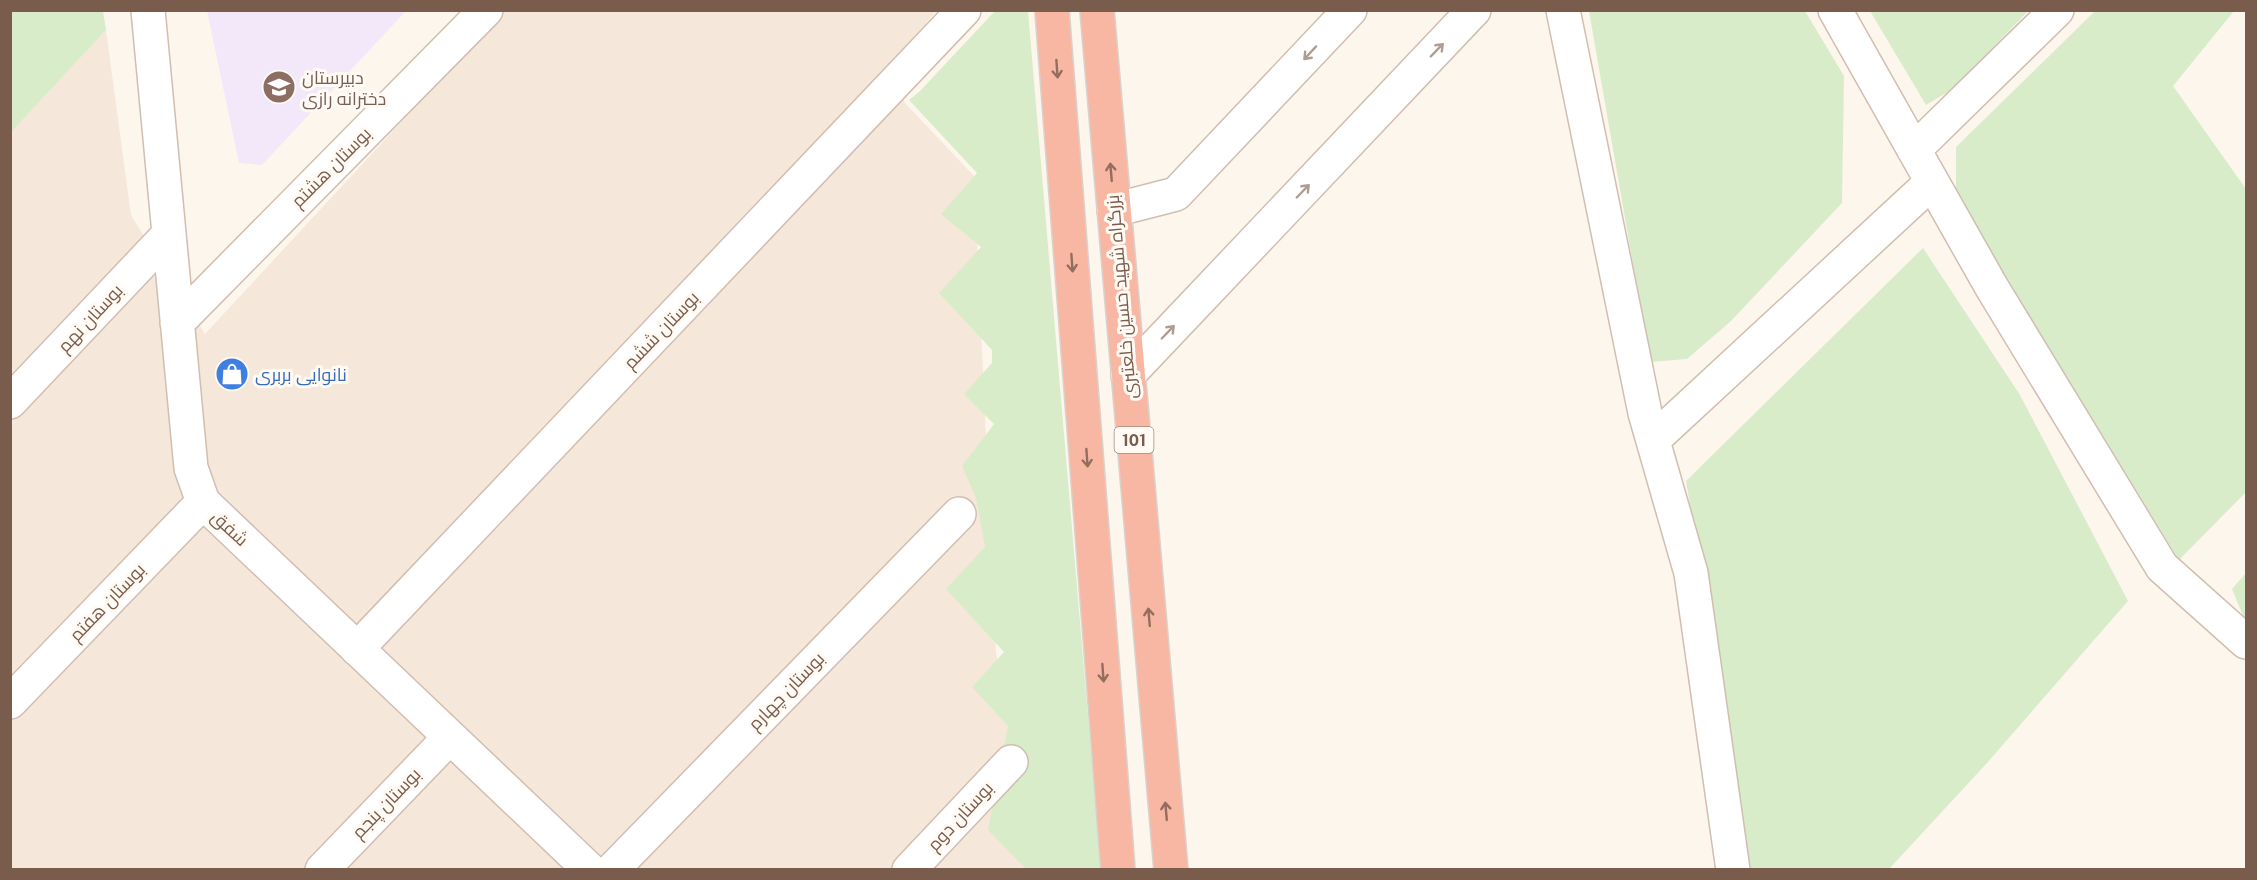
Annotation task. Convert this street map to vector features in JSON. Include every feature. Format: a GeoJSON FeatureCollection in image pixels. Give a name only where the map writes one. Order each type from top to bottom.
{"type":"FeatureCollection","features":[{"type":"Feature","properties":{"kind":"highway"},"geometry":{"type":"LineString","coordinates":[[1052,10],[1118,870]]}},
{"type":"Feature","properties":{"kind":"highway","name":"بزرگراه شهید حسین خلعتبری"},"geometry":{"type":"LineString","coordinates":[[1097,10],[1171,870]]}},
{"type":"Feature","properties":{"kind":"street","name":"شفق"},"geometry":{"type":"LineString","coordinates":[[148,10],[191,468],[203,502],[590,870]]}},
{"type":"Feature","properties":{"kind":"street","name":"بوستان هشتم"},"geometry":{"type":"LineString","coordinates":[[177,323],[486,10]]}},
{"type":"Feature","properties":{"kind":"street","name":"بوستان ششم"},"geometry":{"type":"LineString","coordinates":[[357,649],[964,10]]}},
{"type":"Feature","properties":{"kind":"street"},"geometry":{"type":"LineString","coordinates":[[1114,210],[1176,194],[1350,10]]}},
{"type":"Feature","properties":{"kind":"street"},"geometry":{"type":"LineString","coordinates":[[1128,375],[1474,10]]}},
{"type":"Feature","properties":{"kind":"street"},"geometry":{"type":"LineString","coordinates":[[1563,10],[1653,440],[1691,573],[1733,870]]}},
{"type":"Feature","properties":{"kind":"street"},"geometry":{"type":"LineString","coordinates":[[1834,10],[1991,286],[2162,567],[2247,642]]}},
{"type":"Feature","properties":{"kind":"street"},"geometry":{"type":"LineString","coordinates":[[1914,150],[2058,10]]}},
{"type":"Feature","properties":{"kind":"street"},"geometry":{"type":"LineString","coordinates":[[1653,440],[1932,182]]}},
{"type":"Feature","properties":{"kind":"street","name":"بوستان نهم"},"geometry":{"type":"LineString","coordinates":[[10,402],[169,234]]}},
{"type":"Feature","properties":{"kind":"street","name":"بوستان هفتم"},"geometry":{"type":"LineString","coordinates":[[10,702],[203,502]]}},
{"type":"Feature","properties":{"kind":"street","name":"بوستان چهارم"},"geometry":{"type":"LineString","coordinates":[[612,870],[959,514]]}},
{"type":"Feature","properties":{"kind":"street","name":"بوستان پنجم"},"geometry":{"type":"LineString","coordinates":[[322,870],[450,736]]}},
{"type":"Feature","properties":{"kind":"street","name":"بوستان دوم"},"geometry":{"type":"LineString","coordinates":[[909,870],[1011,762]]}},
{"type":"Feature","properties":{"kind":"shaded area","name":"دبیرستان دخترانه رازی"},"geometry":{"type":"Polygon","coordinates":[[[207,10],[406,11],[262,165],[239,163],[207,10]]]}},
{"type":"Feature","properties":{"kind":"shaded area"},"geometry":{"type":"Polygon","coordinates":[[[504,11],[936,11],[887,71],[905,103],[974,176],[996,654],[1038,869],[11,869],[10,132],[106,30],[131,215],[205,334],[504,11]]]}},
{"type":"Feature","properties":{"kind":"green space"},"geometry":{"type":"Polygon","coordinates":[[[11,10],[103,11],[106,30],[11,132],[11,10]]]}},
{"type":"Feature","properties":{"kind":"green space"},"geometry":{"type":"Polygon","coordinates":[[[995,11],[1028,11],[1101,869],[1026,869],[988,830],[1008,726],[972,687],[1004,652],[946,589],[985,547],[976,498],[962,466],[994,424],[964,394],[992,363],[992,350],[939,293],[981,247],[941,214],[977,173],[909,100],[995,11]]]}},
{"type":"Feature","properties":{"kind":"green space"},"geometry":{"type":"Polygon","coordinates":[[[1589,11],[1805,11],[1844,76],[1842,203],[1731,321],[1687,359],[1650,362],[1589,11]]]}},
{"type":"Feature","properties":{"kind":"green space"},"geometry":{"type":"Polygon","coordinates":[[[1870,11],[2028,11],[1953,89],[1926,105],[1870,11]]]}},
{"type":"Feature","properties":{"kind":"green space"},"geometry":{"type":"Polygon","coordinates":[[[2095,11],[2234,11],[2173,86],[2246,189],[2246,492],[2179,560],[1956,195],[1956,147],[2095,11]]]}},
{"type":"Feature","properties":{"kind":"green space"},"geometry":{"type":"Polygon","coordinates":[[[1923,248],[2020,395],[2128,601],[1987,763],[1889,869],[1751,869],[1686,481],[1923,248]]]}},
{"type":"Feature","properties":{"kind":"green space"},"geometry":{"type":"Polygon","coordinates":[[[2246,573],[2246,623],[2232,589],[2246,573]]]}},
{"type":"Feature","properties":{"kind":"place","name":"دبیرستان دخترانه رازی"},"geometry":{"type":"Point","coordinates":[279,87]}},
{"type":"Feature","properties":{"kind":"place","name":"نانوایی بربری"},"geometry":{"type":"Point","coordinates":[232,374]}}]}
